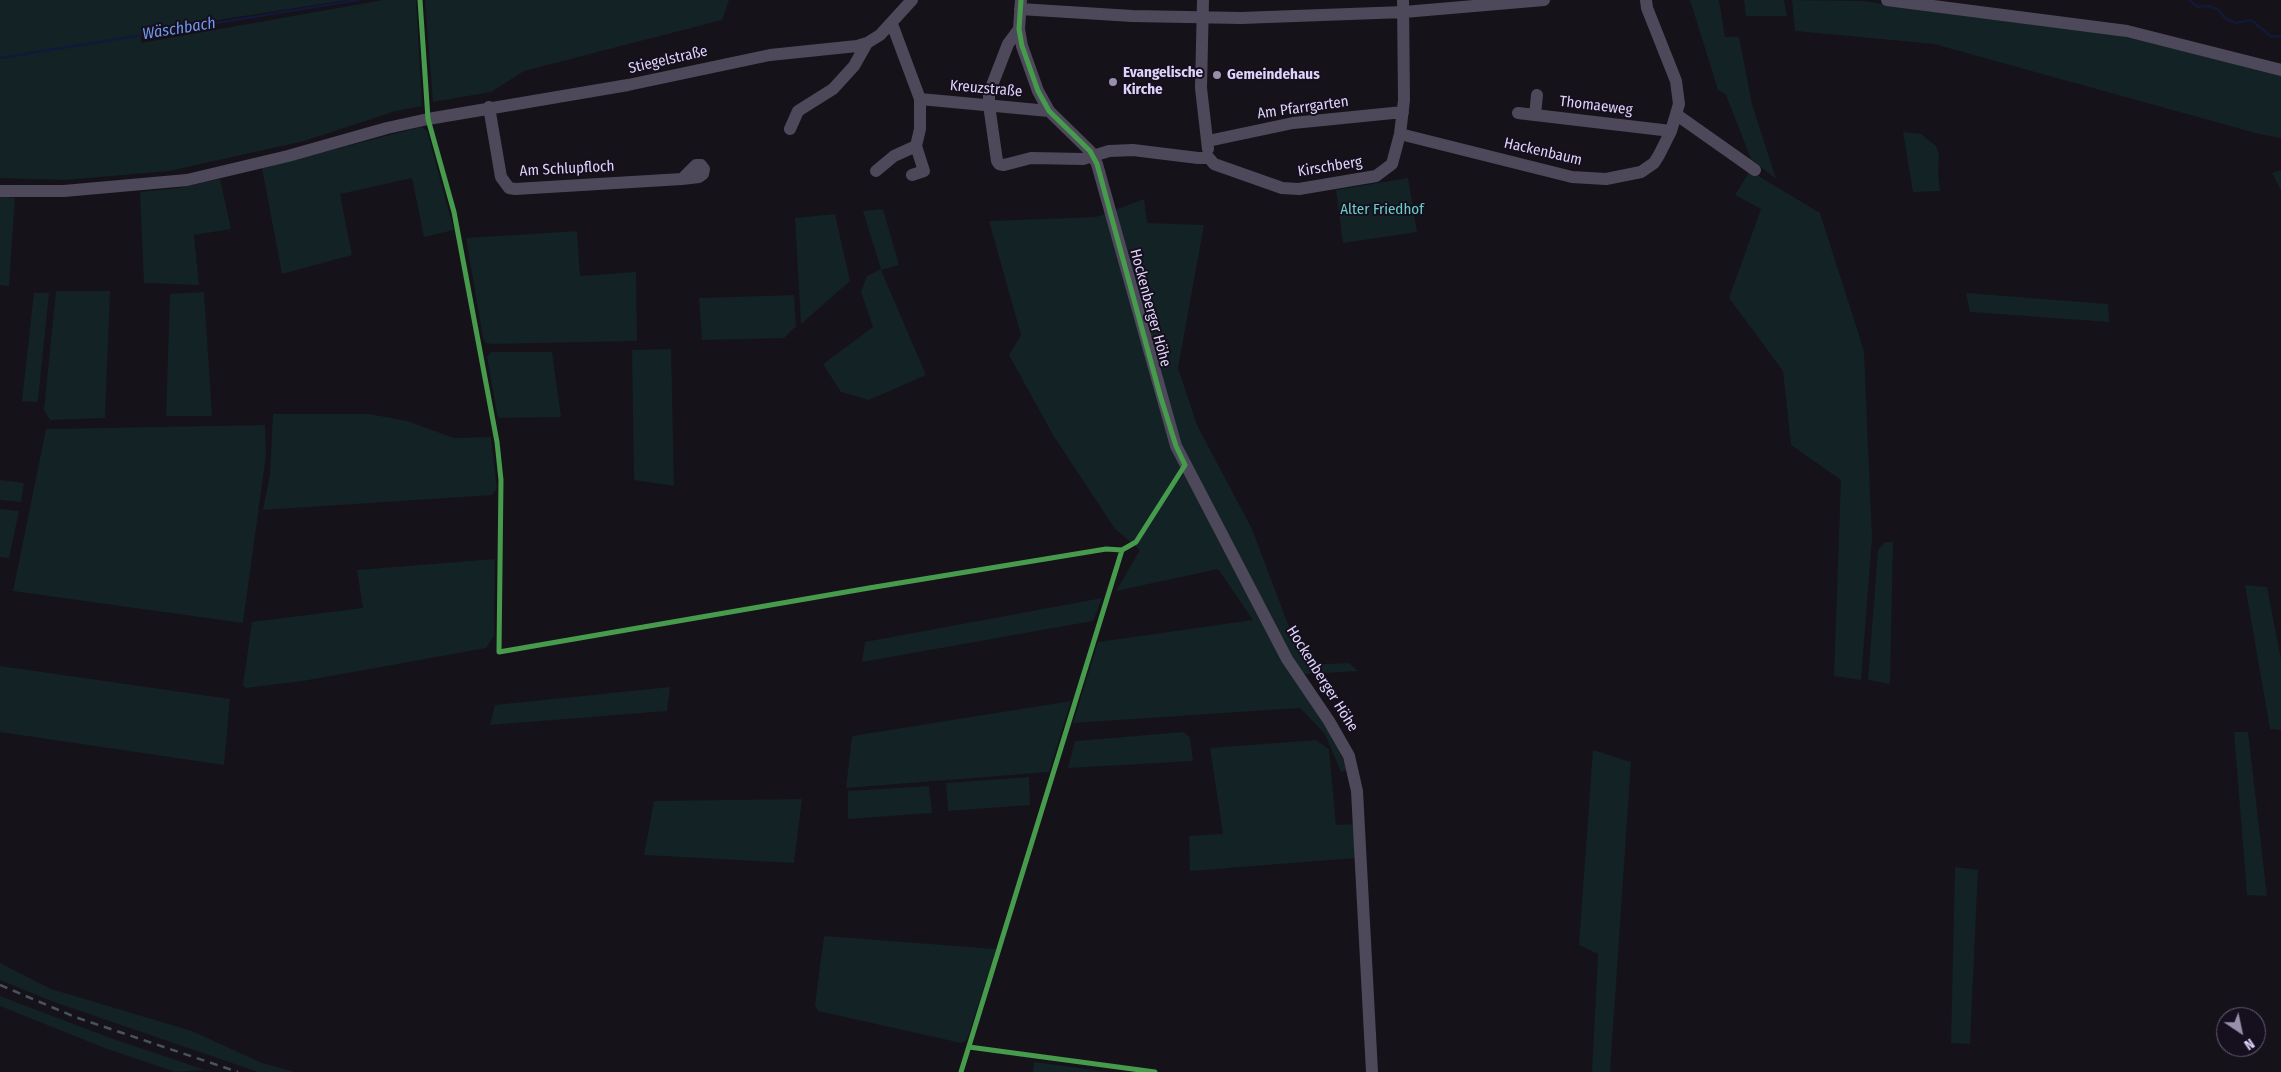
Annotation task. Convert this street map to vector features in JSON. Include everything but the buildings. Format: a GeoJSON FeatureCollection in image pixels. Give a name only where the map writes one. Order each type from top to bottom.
{"type":"FeatureCollection","features":[{"type":"Feature","properties":{"kind":"street","name":"Stiegelstraße"},"geometry":{"type":"LineString","coordinates":[[0,191],[64,191],[187,180],[288,156],[414,122],[489,107],[628,85],[750,59],[867,43],[892,24],[912,0]]}},
{"type":"Feature","properties":{"kind":"street"},"geometry":{"type":"LineString","coordinates":[[1203,0],[1201,88],[1208,141],[1208,158]]}},
{"type":"Feature","properties":{"kind":"street"},"geometry":{"type":"LineString","coordinates":[[1094,156],[1049,111],[1032,76],[1022,46],[1020,28],[1021,4],[1132,16],[1203,17],[1292,16],[1404,6],[1544,0]]}},
{"type":"Feature","properties":{"kind":"street","name":"Hackenbaum"},"geometry":{"type":"LineString","coordinates":[[1400,134],[1566,176],[1606,179],[1631,175],[1648,168],[1659,155],[1678,114],[1678,93],[1676,81],[1647,8],[1646,0]]}},
{"type":"Feature","properties":{"kind":"street"},"geometry":{"type":"LineString","coordinates":[[1887,0],[2127,31],[2281,70]]}},
{"type":"Feature","properties":{"kind":"street","name":"Kirschberg"},"geometry":{"type":"LineString","coordinates":[[989,105],[997,161],[1004,165],[1030,158],[1083,159],[1109,151],[1133,150],[1208,158],[1214,164],[1282,188],[1299,190],[1383,173],[1392,164],[1400,134],[1403,112],[1404,6]]}},
{"type":"Feature","properties":{"kind":"street"},"geometry":{"type":"LineString","coordinates":[[892,24],[920,100],[920,129],[916,146],[924,171],[912,175]]}},
{"type":"Feature","properties":{"kind":"street"},"geometry":{"type":"LineString","coordinates":[[989,105],[993,79],[1008,44],[1020,28]]}},
{"type":"Feature","properties":{"kind":"street"},"geometry":{"type":"LineString","coordinates":[[790,129],[798,111],[833,89],[854,66],[867,43]]}},
{"type":"Feature","properties":{"kind":"street"},"geometry":{"type":"LineString","coordinates":[[1535,115],[1536,95]]}},
{"type":"Feature","properties":{"kind":"street","name":"Kreuzstraße"},"geometry":{"type":"LineString","coordinates":[[920,100],[1049,111]]}},
{"type":"Feature","properties":{"kind":"street","name":"Am Schlupfloch"},"geometry":{"type":"LineString","coordinates":[[489,107],[501,177],[509,188],[682,179]]}},
{"type":"Feature","properties":{"kind":"street","name":"Am Pfarrgarten"},"geometry":{"type":"LineString","coordinates":[[1208,141],[1293,123],[1403,112]]}},
{"type":"Feature","properties":{"kind":"street","name":"Thomaeweg"},"geometry":{"type":"LineString","coordinates":[[1518,113],[1671,131]]}},
{"type":"Feature","properties":{"kind":"street"},"geometry":{"type":"LineString","coordinates":[[1678,114],[1755,170]]}},
{"type":"Feature","properties":{"kind":"street"},"geometry":{"type":"LineString","coordinates":[[876,171],[894,156],[916,146]]}},
{"type":"Feature","properties":{"kind":"street","name":"Hockenberger Höhe"},"geometry":{"type":"LineString","coordinates":[[1094,156],[1176,446],[1287,660],[1341,740],[1354,772],[1368,974],[1372,1072]]}},
{"type":"Feature","properties":{"kind":"green space"},"geometry":{"type":"Polygon","coordinates":[[[0,0],[347,0],[141,32],[141,43],[383,0],[416,0],[422,106],[396,111],[304,141],[169,171],[65,180],[0,178],[0,0]]]}},
{"type":"Feature","properties":{"kind":"green space"},"geometry":{"type":"Polygon","coordinates":[[[425,0],[729,0],[722,20],[524,71],[491,92],[433,102],[425,0]]]}},
{"type":"Feature","properties":{"kind":"green space"},"geometry":{"type":"Polygon","coordinates":[[[1690,0],[1719,0],[1725,37],[1739,37],[1752,104],[1776,179],[1751,159],[1726,95],[1718,90],[1690,0]]]}},
{"type":"Feature","properties":{"kind":"green space"},"geometry":{"type":"Polygon","coordinates":[[[1744,0],[1784,0],[1787,16],[1746,16],[1744,0]]]}},
{"type":"Feature","properties":{"kind":"green space"},"geometry":{"type":"Polygon","coordinates":[[[1792,0],[1864,1],[1935,12],[2090,29],[2281,73],[2281,138],[2259,134],[1934,44],[1795,31],[1792,0]]]}},
{"type":"Feature","properties":{"kind":"green space"},"geometry":{"type":"Polygon","coordinates":[[[421,127],[427,131],[454,230],[424,237],[412,178],[340,194],[352,255],[282,274],[262,168],[421,127]]]}},
{"type":"Feature","properties":{"kind":"green space"},"geometry":{"type":"Polygon","coordinates":[[[1903,132],[1921,134],[1936,146],[1939,155],[1940,191],[1913,192],[1903,132]]]}},
{"type":"Feature","properties":{"kind":"green space"},"geometry":{"type":"Polygon","coordinates":[[[2281,170],[2281,191],[2272,173],[2281,170]]]}},
{"type":"Feature","properties":{"kind":"green space"},"geometry":{"type":"Polygon","coordinates":[[[1750,171],[1820,213],[1864,351],[1872,539],[1861,680],[1834,676],[1841,480],[1791,445],[1783,371],[1729,298],[1761,209],[1735,195],[1750,171]]]}},
{"type":"Feature","properties":{"kind":"green space","name":"Alter Friedhof"},"geometry":{"type":"Polygon","coordinates":[[[1408,178],[1417,232],[1343,243],[1336,190],[1408,178]]]}},
{"type":"Feature","properties":{"kind":"green space"},"geometry":{"type":"Polygon","coordinates":[[[220,179],[231,229],[194,235],[199,285],[144,283],[140,192],[178,188],[220,179]]]}},
{"type":"Feature","properties":{"kind":"green space"},"geometry":{"type":"Polygon","coordinates":[[[0,196],[15,198],[9,286],[0,285],[0,196]]]}},
{"type":"Feature","properties":{"kind":"green space"},"geometry":{"type":"Polygon","coordinates":[[[1144,199],[1147,223],[1204,225],[1178,368],[1197,425],[1252,529],[1294,640],[1309,658],[1324,664],[1349,663],[1358,671],[1292,675],[1331,734],[1348,770],[1341,772],[1325,734],[1300,708],[1073,723],[1098,642],[1253,620],[1218,569],[1116,591],[1140,550],[1115,529],[1053,435],[1009,355],[1021,335],[989,221],[1096,217],[1144,199]]]}},
{"type":"Feature","properties":{"kind":"green space"},"geometry":{"type":"Polygon","coordinates":[[[883,209],[899,265],[881,270],[926,375],[869,400],[841,392],[823,364],[873,327],[861,292],[867,276],[881,269],[863,211],[883,209]]]}},
{"type":"Feature","properties":{"kind":"green space"},"geometry":{"type":"Polygon","coordinates":[[[835,214],[850,281],[801,324],[795,218],[835,214]]]}},
{"type":"Feature","properties":{"kind":"green space"},"geometry":{"type":"Polygon","coordinates":[[[577,231],[580,276],[636,272],[637,341],[486,343],[483,338],[466,238],[577,231]]]}},
{"type":"Feature","properties":{"kind":"green space"},"geometry":{"type":"Polygon","coordinates":[[[56,291],[110,291],[105,418],[50,420],[44,410],[56,291]]]}},
{"type":"Feature","properties":{"kind":"green space"},"geometry":{"type":"Polygon","coordinates":[[[204,292],[212,416],[166,416],[170,294],[204,292]]]}},
{"type":"Feature","properties":{"kind":"green space"},"geometry":{"type":"Polygon","coordinates":[[[34,293],[49,293],[38,400],[36,402],[22,401],[34,293]]]}},
{"type":"Feature","properties":{"kind":"green space"},"geometry":{"type":"Polygon","coordinates":[[[1966,293],[2108,304],[2109,322],[1970,312],[1966,293]]]}},
{"type":"Feature","properties":{"kind":"green space"},"geometry":{"type":"Polygon","coordinates":[[[794,295],[796,326],[784,338],[702,340],[699,298],[794,295]]]}},
{"type":"Feature","properties":{"kind":"green space"},"geometry":{"type":"Polygon","coordinates":[[[671,349],[674,486],[634,480],[632,350],[671,349]]]}},
{"type":"Feature","properties":{"kind":"green space"},"geometry":{"type":"Polygon","coordinates":[[[491,352],[552,352],[561,417],[498,418],[487,357],[491,352]]]}},
{"type":"Feature","properties":{"kind":"green space"},"geometry":{"type":"Polygon","coordinates":[[[273,414],[369,414],[407,421],[454,438],[491,437],[497,489],[492,495],[263,510],[270,474],[273,414]]]}},
{"type":"Feature","properties":{"kind":"green space"},"geometry":{"type":"Polygon","coordinates":[[[265,425],[266,455],[243,623],[13,591],[46,429],[265,425]]]}},
{"type":"Feature","properties":{"kind":"green space"},"geometry":{"type":"Polygon","coordinates":[[[0,480],[24,483],[21,502],[0,500],[0,480]]]}},
{"type":"Feature","properties":{"kind":"green space"},"geometry":{"type":"Polygon","coordinates":[[[0,509],[19,511],[9,558],[0,557],[0,509]]]}},
{"type":"Feature","properties":{"kind":"green space"},"geometry":{"type":"Polygon","coordinates":[[[1885,542],[1893,542],[1890,684],[1868,680],[1878,550],[1885,542]]]}},
{"type":"Feature","properties":{"kind":"green space"},"geometry":{"type":"Polygon","coordinates":[[[495,559],[494,636],[486,648],[303,681],[246,688],[243,685],[252,622],[363,608],[357,570],[495,559]]]}},
{"type":"Feature","properties":{"kind":"green space"},"geometry":{"type":"Polygon","coordinates":[[[2245,585],[2267,587],[2281,659],[2281,730],[2270,729],[2245,585]]]}},
{"type":"Feature","properties":{"kind":"green space"},"geometry":{"type":"Polygon","coordinates":[[[1102,598],[1093,621],[862,662],[865,642],[1102,598]]]}},
{"type":"Feature","properties":{"kind":"green space"},"geometry":{"type":"Polygon","coordinates":[[[0,666],[230,699],[224,765],[0,732],[0,666]]]}},
{"type":"Feature","properties":{"kind":"green space"},"geometry":{"type":"Polygon","coordinates":[[[670,687],[667,711],[490,725],[495,705],[670,687]]]}},
{"type":"Feature","properties":{"kind":"green space"},"geometry":{"type":"Polygon","coordinates":[[[1071,701],[1049,772],[846,788],[852,736],[1071,701]]]}},
{"type":"Feature","properties":{"kind":"green space"},"geometry":{"type":"Polygon","coordinates":[[[1184,732],[1190,738],[1193,761],[1068,768],[1075,741],[1184,732]]]}},
{"type":"Feature","properties":{"kind":"green space"},"geometry":{"type":"Polygon","coordinates":[[[2234,732],[2248,732],[2267,896],[2247,895],[2234,732]]]}},
{"type":"Feature","properties":{"kind":"green space"},"geometry":{"type":"Polygon","coordinates":[[[1316,740],[1329,749],[1336,825],[1356,824],[1356,858],[1190,871],[1189,836],[1223,834],[1210,748],[1316,740]]]}},
{"type":"Feature","properties":{"kind":"green space"},"geometry":{"type":"Polygon","coordinates":[[[1593,750],[1631,762],[1610,1072],[1592,1072],[1598,954],[1579,945],[1593,750]]]}},
{"type":"Feature","properties":{"kind":"green space"},"geometry":{"type":"Polygon","coordinates":[[[1029,777],[1030,805],[948,811],[946,783],[1029,777]]]}},
{"type":"Feature","properties":{"kind":"green space"},"geometry":{"type":"Polygon","coordinates":[[[929,786],[932,813],[848,819],[848,791],[929,786]]]}},
{"type":"Feature","properties":{"kind":"green space"},"geometry":{"type":"Polygon","coordinates":[[[802,799],[794,863],[644,855],[654,801],[802,799]]]}},
{"type":"Feature","properties":{"kind":"green space"},"geometry":{"type":"Polygon","coordinates":[[[1955,867],[1978,870],[1970,1044],[1951,1043],[1955,867]]]}},
{"type":"Feature","properties":{"kind":"green space"},"geometry":{"type":"Polygon","coordinates":[[[824,936],[996,949],[967,1040],[961,1043],[818,1011],[815,1005],[824,936]]]}},
{"type":"Feature","properties":{"kind":"green space"},"geometry":{"type":"Polygon","coordinates":[[[0,963],[51,989],[192,1031],[262,1063],[295,1072],[258,1072],[54,1002],[0,980],[0,963]]]}},
{"type":"Feature","properties":{"kind":"green space"},"geometry":{"type":"Polygon","coordinates":[[[0,996],[105,1036],[205,1070],[175,1072],[102,1047],[0,1006],[0,996]]]}},
{"type":"Feature","properties":{"kind":"green space"},"geometry":{"type":"Polygon","coordinates":[[[1034,1062],[1109,1072],[1033,1072],[1034,1062]]]}},
{"type":"Feature","properties":{"kind":"waterway","name":"Wäschbach"},"geometry":{"type":"LineString","coordinates":[[0,58],[358,0]]}},
{"type":"Feature","properties":{"kind":"waterway","name":"Wäschbach"},"geometry":{"type":"LineString","coordinates":[[2189,0],[2198,7],[2209,6],[2217,9],[2226,19],[2236,23],[2251,20],[2272,37],[2281,36]]}},
{"type":"Feature","properties":{"kind":"railway"},"geometry":{"type":"LineString","coordinates":[[0,985],[75,1017],[238,1072]]}},
{"type":"Feature","properties":{"kind":"cycle path"},"geometry":{"type":"LineString","coordinates":[[420,0],[428,119],[454,212],[497,442],[501,480],[499,652],[1106,549],[1122,550],[1136,542],[1185,465],[1176,446],[1160,395],[1097,164],[1090,151],[1049,111],[1038,91],[1022,46],[1019,29],[1021,0]]}},
{"type":"Feature","properties":{"kind":"cycle path"},"geometry":{"type":"LineString","coordinates":[[961,1072],[1122,550]]}},
{"type":"Feature","properties":{"kind":"cycle path"},"geometry":{"type":"LineString","coordinates":[[969,1047],[1155,1072]]}},
{"type":"Feature","properties":{"kind":"place","name":"Gemeindehaus"},"geometry":{"type":"Point","coordinates":[1217,75]}},
{"type":"Feature","properties":{"kind":"place","name":"Evangelische Kirche"},"geometry":{"type":"Point","coordinates":[1113,82]}}]}
